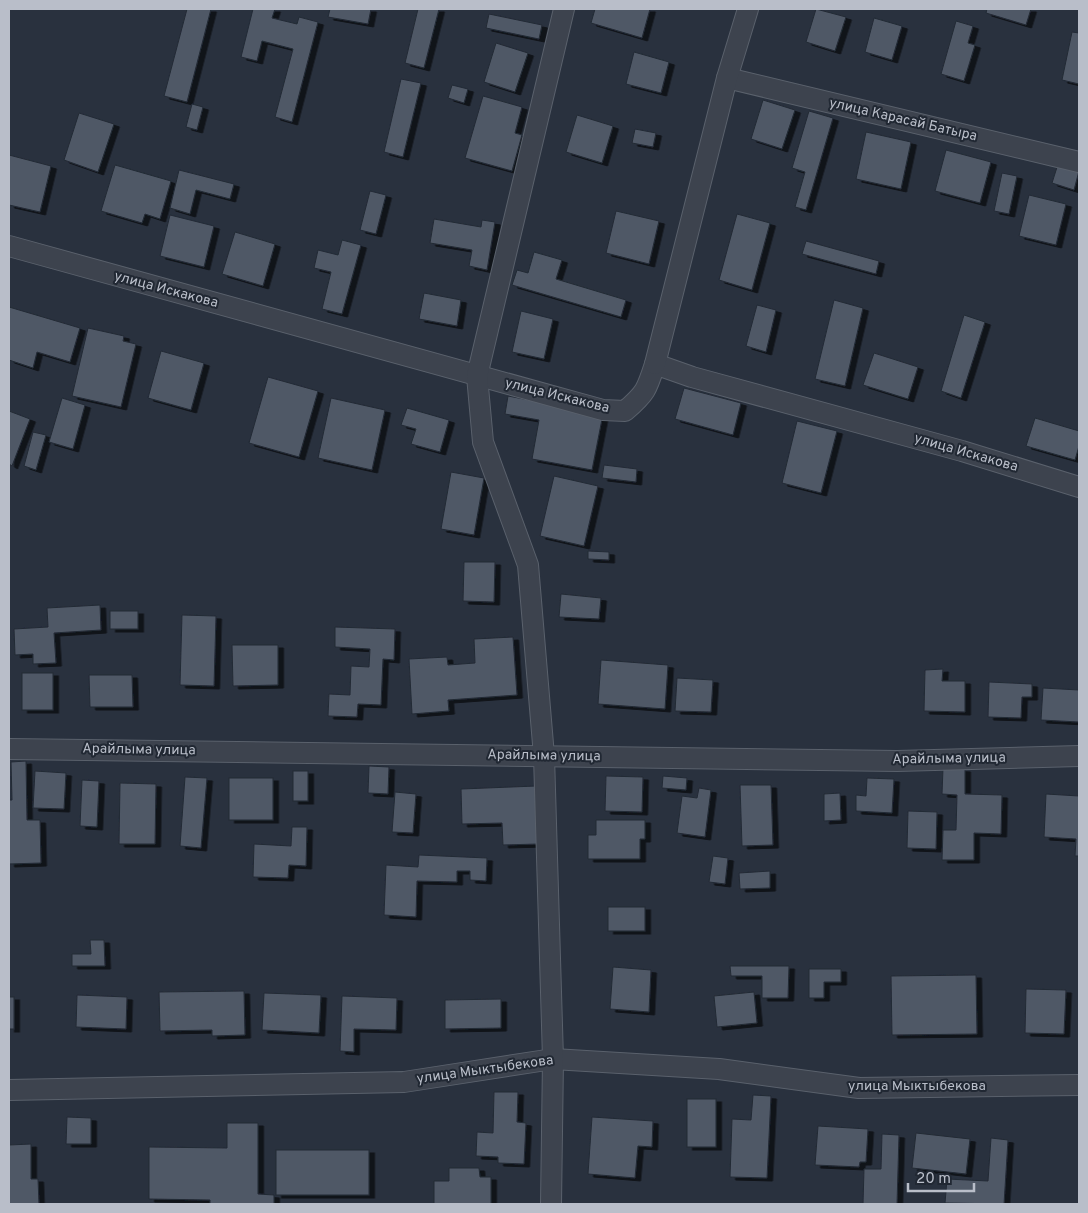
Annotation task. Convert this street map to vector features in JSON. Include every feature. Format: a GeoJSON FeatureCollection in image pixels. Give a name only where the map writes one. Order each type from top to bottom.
{"type":"FeatureCollection","features":[{"type":"Feature","properties":{"kind":"street"},"geometry":{"type":"LineString","coordinates":[[550,1204],[553,1059],[544,756],[528,565],[483,442],[477,376],[564,9]]}},
{"type":"Feature","properties":{"kind":"street"},"geometry":{"type":"LineString","coordinates":[[655,364],[727,78],[748,9]]}},
{"type":"Feature","properties":{"kind":"street","name":"улица Карасай Батыра"},"geometry":{"type":"LineString","coordinates":[[727,78],[1079,162]]}},
{"type":"Feature","properties":{"kind":"street","name":"улица Искакова"},"geometry":{"type":"LineString","coordinates":[[9,246],[602,410],[625,411],[638,400],[646,390],[655,364],[962,451],[1079,487]]}},
{"type":"Feature","properties":{"kind":"street","name":"Арайлыма улица"},"geometry":{"type":"LineString","coordinates":[[9,748],[897,761],[1079,756]]}},
{"type":"Feature","properties":{"kind":"street","name":"улица Мыктыбекова"},"geometry":{"type":"LineString","coordinates":[[9,1090],[404,1082],[553,1059],[719,1069],[859,1088],[1079,1085]]}},
{"type":"Feature","properties":{"kind":"building"},"geometry":{"type":"Polygon","coordinates":[[[187,9],[211,9],[187,102],[164,96],[187,9]]]}},
{"type":"Feature","properties":{"kind":"building"},"geometry":{"type":"Polygon","coordinates":[[[253,9],[275,9],[272,18],[297,24],[299,17],[318,22],[292,122],[275,117],[293,49],[262,41],[257,61],[241,57],[253,9]]]}},
{"type":"Feature","properties":{"kind":"building"},"geometry":{"type":"Polygon","coordinates":[[[330,9],[371,9],[368,24],[328,17],[330,9]]]}},
{"type":"Feature","properties":{"kind":"building"},"geometry":{"type":"Polygon","coordinates":[[[418,9],[439,9],[424,68],[405,63],[418,9]]]}},
{"type":"Feature","properties":{"kind":"building"},"geometry":{"type":"Polygon","coordinates":[[[595,9],[650,9],[642,38],[591,23],[595,9]]]}},
{"type":"Feature","properties":{"kind":"building"},"geometry":{"type":"Polygon","coordinates":[[[816,9],[846,17],[835,51],[806,42],[816,9]]]}},
{"type":"Feature","properties":{"kind":"building"},"geometry":{"type":"Polygon","coordinates":[[[987,9],[1031,9],[1026,25],[986,13],[987,9]]]}},
{"type":"Feature","properties":{"kind":"building"},"geometry":{"type":"Polygon","coordinates":[[[489,14],[542,25],[539,39],[486,28],[489,14]]]}},
{"type":"Feature","properties":{"kind":"building"},"geometry":{"type":"Polygon","coordinates":[[[874,18],[902,26],[892,60],[865,52],[874,18]]]}},
{"type":"Feature","properties":{"kind":"building"},"geometry":{"type":"Polygon","coordinates":[[[956,21],[973,26],[968,43],[975,45],[964,81],[941,74],[956,21]]]}},
{"type":"Feature","properties":{"kind":"building"},"geometry":{"type":"Polygon","coordinates":[[[1072,32],[1079,33],[1079,84],[1062,80],[1072,32]]]}},
{"type":"Feature","properties":{"kind":"building"},"geometry":{"type":"Polygon","coordinates":[[[496,43],[528,53],[515,92],[484,82],[496,43]]]}},
{"type":"Feature","properties":{"kind":"building"},"geometry":{"type":"Polygon","coordinates":[[[634,52],[669,62],[661,93],[626,84],[634,52]]]}},
{"type":"Feature","properties":{"kind":"building"},"geometry":{"type":"Polygon","coordinates":[[[401,79],[421,83],[403,157],[384,152],[401,79]]]}},
{"type":"Feature","properties":{"kind":"building"},"geometry":{"type":"Polygon","coordinates":[[[452,85],[468,89],[464,103],[448,98],[452,85]]]}},
{"type":"Feature","properties":{"kind":"building"},"geometry":{"type":"Polygon","coordinates":[[[483,96],[522,107],[515,133],[522,135],[512,171],[465,158],[483,96]]]}},
{"type":"Feature","properties":{"kind":"building"},"geometry":{"type":"Polygon","coordinates":[[[763,100],[795,110],[782,149],[751,139],[763,100]]]}},
{"type":"Feature","properties":{"kind":"building"},"geometry":{"type":"Polygon","coordinates":[[[192,104],[203,107],[197,130],[186,127],[192,104]]]}},
{"type":"Feature","properties":{"kind":"building"},"geometry":{"type":"Polygon","coordinates":[[[809,111],[833,118],[806,210],[795,207],[805,172],[792,168],[809,111]]]}},
{"type":"Feature","properties":{"kind":"building"},"geometry":{"type":"Polygon","coordinates":[[[79,113],[114,124],[98,172],[64,160],[79,113]]]}},
{"type":"Feature","properties":{"kind":"building"},"geometry":{"type":"Polygon","coordinates":[[[577,115],[613,126],[602,163],[566,152],[577,115]]]}},
{"type":"Feature","properties":{"kind":"building"},"geometry":{"type":"Polygon","coordinates":[[[635,129],[656,133],[653,147],[632,143],[635,129]]]}},
{"type":"Feature","properties":{"kind":"building"},"geometry":{"type":"Polygon","coordinates":[[[866,132],[911,142],[901,189],[856,179],[866,132]]]}},
{"type":"Feature","properties":{"kind":"building"},"geometry":{"type":"Polygon","coordinates":[[[946,150],[991,162],[980,203],[935,191],[946,150]]]}},
{"type":"Feature","properties":{"kind":"building"},"geometry":{"type":"Polygon","coordinates":[[[9,155],[51,166],[40,212],[9,205],[9,155]]]}},
{"type":"Feature","properties":{"kind":"building"},"geometry":{"type":"Polygon","coordinates":[[[1058,164],[1079,171],[1074,190],[1052,183],[1058,164]]]}},
{"type":"Feature","properties":{"kind":"building"},"geometry":{"type":"Polygon","coordinates":[[[115,165],[171,181],[160,219],[145,214],[142,223],[101,211],[115,165]]]}},
{"type":"Feature","properties":{"kind":"building"},"geometry":{"type":"Polygon","coordinates":[[[179,170],[234,184],[230,199],[196,190],[190,214],[170,208],[179,170]]]}},
{"type":"Feature","properties":{"kind":"building"},"geometry":{"type":"Polygon","coordinates":[[[1002,173],[1017,176],[1009,214],[994,211],[1002,173]]]}},
{"type":"Feature","properties":{"kind":"building"},"geometry":{"type":"Polygon","coordinates":[[[370,191],[386,195],[376,234],[360,230],[370,191]]]}},
{"type":"Feature","properties":{"kind":"building"},"geometry":{"type":"Polygon","coordinates":[[[1029,195],[1066,204],[1056,245],[1019,236],[1029,195]]]}},
{"type":"Feature","properties":{"kind":"building"},"geometry":{"type":"Polygon","coordinates":[[[616,211],[659,221],[649,264],[606,253],[616,211]]]}},
{"type":"Feature","properties":{"kind":"building"},"geometry":{"type":"Polygon","coordinates":[[[737,214],[770,223],[752,290],[719,280],[737,214]]]}},
{"type":"Feature","properties":{"kind":"building"},"geometry":{"type":"Polygon","coordinates":[[[170,215],[214,226],[204,267],[160,256],[170,215]]]}},
{"type":"Feature","properties":{"kind":"building"},"geometry":{"type":"Polygon","coordinates":[[[434,219],[481,227],[482,220],[495,222],[487,270],[469,266],[472,250],[430,243],[434,219]]]}},
{"type":"Feature","properties":{"kind":"building"},"geometry":{"type":"Polygon","coordinates":[[[235,232],[275,244],[263,286],[222,274],[235,232]]]}},
{"type":"Feature","properties":{"kind":"building"},"geometry":{"type":"Polygon","coordinates":[[[342,240],[361,245],[342,314],[322,309],[331,272],[314,268],[318,250],[338,255],[342,240]]]}},
{"type":"Feature","properties":{"kind":"building"},"geometry":{"type":"Polygon","coordinates":[[[806,241],[879,261],[876,274],[802,254],[806,241]]]}},
{"type":"Feature","properties":{"kind":"building"},"geometry":{"type":"Polygon","coordinates":[[[534,252],[562,260],[556,279],[626,300],[621,317],[512,285],[517,270],[528,273],[534,252]]]}},
{"type":"Feature","properties":{"kind":"building"},"geometry":{"type":"Polygon","coordinates":[[[424,293],[461,300],[457,326],[419,319],[424,293]]]}},
{"type":"Feature","properties":{"kind":"building"},"geometry":{"type":"Polygon","coordinates":[[[834,300],[863,308],[845,386],[815,379],[834,300]]]}},
{"type":"Feature","properties":{"kind":"building"},"geometry":{"type":"Polygon","coordinates":[[[757,305],[776,310],[766,352],[746,346],[757,305]]]}},
{"type":"Feature","properties":{"kind":"building"},"geometry":{"type":"Polygon","coordinates":[[[9,307],[80,328],[70,362],[37,352],[33,368],[9,360],[9,307]]]}},
{"type":"Feature","properties":{"kind":"building"},"geometry":{"type":"Polygon","coordinates":[[[521,311],[553,319],[544,359],[512,352],[521,311]]]}},
{"type":"Feature","properties":{"kind":"building"},"geometry":{"type":"Polygon","coordinates":[[[964,315],[985,322],[961,398],[941,391],[964,315]]]}},
{"type":"Feature","properties":{"kind":"building"},"geometry":{"type":"Polygon","coordinates":[[[88,328],[124,336],[123,341],[136,344],[121,407],[72,396],[88,328]]]}},
{"type":"Feature","properties":{"kind":"building"},"geometry":{"type":"Polygon","coordinates":[[[161,351],[204,363],[191,410],[148,398],[161,351]]]}},
{"type":"Feature","properties":{"kind":"building"},"geometry":{"type":"Polygon","coordinates":[[[874,353],[918,367],[908,399],[863,385],[874,353]]]}},
{"type":"Feature","properties":{"kind":"building"},"geometry":{"type":"Polygon","coordinates":[[[268,377],[318,391],[299,457],[249,443],[268,377]]]}},
{"type":"Feature","properties":{"kind":"building"},"geometry":{"type":"Polygon","coordinates":[[[684,388],[741,403],[733,435],[675,419],[684,388]]]}},
{"type":"Feature","properties":{"kind":"building"},"geometry":{"type":"Polygon","coordinates":[[[508,396],[603,414],[592,470],[532,459],[539,420],[505,414],[508,396]]]}},
{"type":"Feature","properties":{"kind":"building"},"geometry":{"type":"Polygon","coordinates":[[[62,398],[85,405],[73,449],[49,442],[62,398]]]}},
{"type":"Feature","properties":{"kind":"building"},"geometry":{"type":"Polygon","coordinates":[[[331,398],[385,410],[372,470],[318,458],[331,398]]]}},
{"type":"Feature","properties":{"kind":"building"},"geometry":{"type":"Polygon","coordinates":[[[407,408],[449,420],[440,452],[411,444],[416,429],[401,425],[407,408]]]}},
{"type":"Feature","properties":{"kind":"building"},"geometry":{"type":"Polygon","coordinates":[[[9,411],[30,419],[12,466],[9,464],[9,411]]]}},
{"type":"Feature","properties":{"kind":"building"},"geometry":{"type":"Polygon","coordinates":[[[1035,418],[1079,431],[1079,446],[1075,460],[1026,446],[1035,418]]]}},
{"type":"Feature","properties":{"kind":"building"},"geometry":{"type":"Polygon","coordinates":[[[797,421],[837,431],[821,493],[782,483],[797,421]]]}},
{"type":"Feature","properties":{"kind":"building"},"geometry":{"type":"Polygon","coordinates":[[[33,432],[46,435],[36,470],[24,466],[33,432]]]}},
{"type":"Feature","properties":{"kind":"building"},"geometry":{"type":"Polygon","coordinates":[[[604,465],[637,469],[636,482],[602,478],[604,465]]]}},
{"type":"Feature","properties":{"kind":"building"},"geometry":{"type":"Polygon","coordinates":[[[451,472],[484,478],[474,535],[441,529],[451,472]]]}},
{"type":"Feature","properties":{"kind":"building"},"geometry":{"type":"Polygon","coordinates":[[[554,476],[598,486],[584,546],[540,536],[554,476]]]}},
{"type":"Feature","properties":{"kind":"building"},"geometry":{"type":"Polygon","coordinates":[[[588,551],[609,552],[609,560],[588,559],[588,551]]]}},
{"type":"Feature","properties":{"kind":"building"},"geometry":{"type":"Polygon","coordinates":[[[464,562],[495,562],[494,602],[463,601],[464,562]]]}},
{"type":"Feature","properties":{"kind":"building"},"geometry":{"type":"Polygon","coordinates":[[[561,594],[601,598],[599,619],[559,617],[561,594]]]}},
{"type":"Feature","properties":{"kind":"building"},"geometry":{"type":"Polygon","coordinates":[[[100,605],[101,630],[54,633],[56,663],[33,664],[33,654],[15,655],[14,629],[48,627],[47,608],[100,605]]]}},
{"type":"Feature","properties":{"kind":"building"},"geometry":{"type":"Polygon","coordinates":[[[110,611],[138,611],[138,629],[110,629],[110,611]]]}},
{"type":"Feature","properties":{"kind":"building"},"geometry":{"type":"Polygon","coordinates":[[[182,615],[216,616],[214,686],[180,685],[182,615]]]}},
{"type":"Feature","properties":{"kind":"building"},"geometry":{"type":"Polygon","coordinates":[[[335,627],[395,629],[394,660],[383,659],[381,705],[358,704],[357,717],[328,716],[329,694],[350,695],[351,666],[369,667],[370,649],[335,647],[335,627]]]}},
{"type":"Feature","properties":{"kind":"building"},"geometry":{"type":"Polygon","coordinates":[[[513,637],[517,695],[448,700],[449,711],[412,714],[409,659],[447,657],[448,665],[475,663],[474,639],[513,637]]]}},
{"type":"Feature","properties":{"kind":"building"},"geometry":{"type":"Polygon","coordinates":[[[232,645],[278,645],[278,685],[233,686],[232,645]]]}},
{"type":"Feature","properties":{"kind":"building"},"geometry":{"type":"Polygon","coordinates":[[[601,660],[668,665],[665,709],[598,704],[601,660]]]}},
{"type":"Feature","properties":{"kind":"building"},"geometry":{"type":"Polygon","coordinates":[[[943,669],[942,681],[965,681],[965,712],[924,711],[925,670],[943,669]]]}},
{"type":"Feature","properties":{"kind":"building"},"geometry":{"type":"Polygon","coordinates":[[[22,673],[53,673],[53,710],[22,710],[22,673]]]}},
{"type":"Feature","properties":{"kind":"building"},"geometry":{"type":"Polygon","coordinates":[[[89,675],[132,675],[133,707],[90,707],[89,675]]]}},
{"type":"Feature","properties":{"kind":"building"},"geometry":{"type":"Polygon","coordinates":[[[677,678],[713,680],[711,712],[675,711],[677,678]]]}},
{"type":"Feature","properties":{"kind":"building"},"geometry":{"type":"Polygon","coordinates":[[[989,682],[1032,684],[1032,697],[1022,697],[1021,718],[988,717],[989,682]]]}},
{"type":"Feature","properties":{"kind":"building"},"geometry":{"type":"Polygon","coordinates":[[[1043,688],[1079,690],[1079,722],[1041,720],[1043,688]]]}},
{"type":"Feature","properties":{"kind":"building"},"geometry":{"type":"Polygon","coordinates":[[[26,761],[27,820],[40,820],[41,863],[9,864],[9,800],[12,800],[11,762],[26,761]]]}},
{"type":"Feature","properties":{"kind":"building"},"geometry":{"type":"Polygon","coordinates":[[[369,766],[389,767],[388,794],[368,793],[369,766]]]}},
{"type":"Feature","properties":{"kind":"building"},"geometry":{"type":"Polygon","coordinates":[[[943,768],[965,769],[965,794],[1002,795],[1001,834],[974,833],[974,860],[942,860],[943,830],[956,830],[957,795],[942,794],[943,768]]]}},
{"type":"Feature","properties":{"kind":"building"},"geometry":{"type":"Polygon","coordinates":[[[35,771],[66,773],[64,809],[33,808],[35,771]]]}},
{"type":"Feature","properties":{"kind":"building"},"geometry":{"type":"Polygon","coordinates":[[[293,771],[308,771],[308,801],[293,801],[293,771]]]}},
{"type":"Feature","properties":{"kind":"building"},"geometry":{"type":"Polygon","coordinates":[[[606,776],[643,777],[642,812],[605,811],[606,776]]]}},
{"type":"Feature","properties":{"kind":"building"},"geometry":{"type":"Polygon","coordinates":[[[663,776],[687,778],[686,790],[662,788],[663,776]]]}},
{"type":"Feature","properties":{"kind":"building"},"geometry":{"type":"Polygon","coordinates":[[[185,777],[207,778],[201,848],[180,846],[185,777]]]}},
{"type":"Feature","properties":{"kind":"building"},"geometry":{"type":"Polygon","coordinates":[[[229,778],[273,778],[273,820],[229,820],[229,778]]]}},
{"type":"Feature","properties":{"kind":"building"},"geometry":{"type":"Polygon","coordinates":[[[867,778],[894,779],[892,813],[856,811],[856,795],[866,796],[867,778]]]}},
{"type":"Feature","properties":{"kind":"building"},"geometry":{"type":"Polygon","coordinates":[[[82,780],[99,781],[97,827],[80,826],[82,780]]]}},
{"type":"Feature","properties":{"kind":"building"},"geometry":{"type":"Polygon","coordinates":[[[120,783],[156,784],[155,844],[119,844],[120,783]]]}},
{"type":"Feature","properties":{"kind":"building"},"geometry":{"type":"Polygon","coordinates":[[[740,785],[771,785],[773,845],[742,846],[740,785]]]}},
{"type":"Feature","properties":{"kind":"building"},"geometry":{"type":"Polygon","coordinates":[[[536,786],[538,844],[503,845],[502,823],[462,824],[461,789],[536,786]]]}},
{"type":"Feature","properties":{"kind":"building"},"geometry":{"type":"Polygon","coordinates":[[[699,788],[711,790],[705,837],[677,833],[682,796],[697,798],[699,788]]]}},
{"type":"Feature","properties":{"kind":"building"},"geometry":{"type":"Polygon","coordinates":[[[395,792],[416,794],[413,833],[392,832],[395,792]]]}},
{"type":"Feature","properties":{"kind":"building"},"geometry":{"type":"Polygon","coordinates":[[[840,793],[841,820],[824,821],[824,794],[840,793]]]}},
{"type":"Feature","properties":{"kind":"building"},"geometry":{"type":"Polygon","coordinates":[[[1046,794],[1079,796],[1079,856],[1075,856],[1076,839],[1044,837],[1046,794]]]}},
{"type":"Feature","properties":{"kind":"building"},"geometry":{"type":"Polygon","coordinates":[[[908,811],[937,812],[936,849],[907,848],[908,811]]]}},
{"type":"Feature","properties":{"kind":"building"},"geometry":{"type":"Polygon","coordinates":[[[596,820],[645,820],[645,839],[640,839],[640,859],[588,859],[588,835],[596,835],[596,820]]]}},
{"type":"Feature","properties":{"kind":"building"},"geometry":{"type":"Polygon","coordinates":[[[292,827],[307,827],[306,866],[289,865],[288,878],[253,877],[254,844],[291,846],[292,827]]]}},
{"type":"Feature","properties":{"kind":"building"},"geometry":{"type":"Polygon","coordinates":[[[419,855],[487,858],[486,881],[470,880],[470,871],[457,871],[457,882],[417,881],[416,917],[384,915],[386,865],[418,867],[419,855]]]}},
{"type":"Feature","properties":{"kind":"building"},"geometry":{"type":"Polygon","coordinates":[[[713,856],[728,858],[725,884],[709,882],[713,856]]]}},
{"type":"Feature","properties":{"kind":"building"},"geometry":{"type":"Polygon","coordinates":[[[770,871],[770,888],[740,889],[739,873],[770,871]]]}},
{"type":"Feature","properties":{"kind":"building"},"geometry":{"type":"Polygon","coordinates":[[[608,907],[645,907],[645,931],[608,931],[608,907]]]}},
{"type":"Feature","properties":{"kind":"building"},"geometry":{"type":"Polygon","coordinates":[[[90,940],[104,940],[105,966],[72,966],[72,954],[91,954],[90,940]]]}},
{"type":"Feature","properties":{"kind":"building"},"geometry":{"type":"Polygon","coordinates":[[[730,966],[789,966],[788,998],[762,998],[762,976],[731,976],[730,966]]]}},
{"type":"Feature","properties":{"kind":"building"},"geometry":{"type":"Polygon","coordinates":[[[613,967],[651,970],[649,1012],[610,1009],[613,967]]]}},
{"type":"Feature","properties":{"kind":"building"},"geometry":{"type":"Polygon","coordinates":[[[809,969],[841,969],[841,982],[824,982],[824,998],[809,998],[809,969]]]}},
{"type":"Feature","properties":{"kind":"building"},"geometry":{"type":"Polygon","coordinates":[[[976,975],[977,1034],[892,1035],[891,976],[976,975]]]}},
{"type":"Feature","properties":{"kind":"building"},"geometry":{"type":"Polygon","coordinates":[[[1026,989],[1066,990],[1064,1034],[1025,1033],[1026,989]]]}},
{"type":"Feature","properties":{"kind":"building"},"geometry":{"type":"Polygon","coordinates":[[[244,991],[245,1035],[212,1036],[212,1030],[160,1031],[159,992],[244,991]]]}},
{"type":"Feature","properties":{"kind":"building"},"geometry":{"type":"Polygon","coordinates":[[[754,992],[757,1023],[717,1027],[714,996],[754,992]]]}},
{"type":"Feature","properties":{"kind":"building"},"geometry":{"type":"Polygon","coordinates":[[[264,993],[321,995],[319,1033],[262,1030],[264,993]]]}},
{"type":"Feature","properties":{"kind":"building"},"geometry":{"type":"Polygon","coordinates":[[[77,995],[127,997],[126,1029],[76,1027],[77,995]]]}},
{"type":"Feature","properties":{"kind":"building"},"geometry":{"type":"Polygon","coordinates":[[[342,996],[397,998],[396,1030],[354,1029],[354,1052],[340,1051],[342,996]]]}},
{"type":"Feature","properties":{"kind":"building"},"geometry":{"type":"Polygon","coordinates":[[[9,997],[14,997],[14,1029],[9,1029],[9,997]]]}},
{"type":"Feature","properties":{"kind":"building"},"geometry":{"type":"Polygon","coordinates":[[[501,999],[501,1028],[445,1029],[445,1000],[501,999]]]}},
{"type":"Feature","properties":{"kind":"building"},"geometry":{"type":"Polygon","coordinates":[[[494,1092],[518,1092],[517,1122],[526,1123],[524,1164],[498,1163],[498,1157],[476,1156],[477,1132],[493,1133],[494,1092]]]}},
{"type":"Feature","properties":{"kind":"building"},"geometry":{"type":"Polygon","coordinates":[[[753,1095],[771,1096],[767,1178],[730,1177],[732,1119],[751,1120],[753,1095]]]}},
{"type":"Feature","properties":{"kind":"building"},"geometry":{"type":"Polygon","coordinates":[[[687,1099],[716,1099],[716,1147],[687,1147],[687,1099]]]}},
{"type":"Feature","properties":{"kind":"building"},"geometry":{"type":"Polygon","coordinates":[[[67,1117],[91,1118],[91,1144],[66,1144],[67,1117]]]}},
{"type":"Feature","properties":{"kind":"building"},"geometry":{"type":"Polygon","coordinates":[[[592,1117],[653,1121],[652,1147],[638,1146],[635,1178],[588,1174],[592,1117]]]}},
{"type":"Feature","properties":{"kind":"building"},"geometry":{"type":"Polygon","coordinates":[[[227,1123],[258,1123],[258,1194],[274,1195],[274,1204],[210,1204],[210,1200],[149,1199],[149,1147],[227,1148],[227,1123]]]}},
{"type":"Feature","properties":{"kind":"building"},"geometry":{"type":"Polygon","coordinates":[[[818,1126],[868,1129],[866,1162],[860,1162],[859,1167],[815,1165],[818,1126]]]}},
{"type":"Feature","properties":{"kind":"building"},"geometry":{"type":"Polygon","coordinates":[[[916,1133],[970,1139],[966,1174],[912,1168],[916,1133]]]}},
{"type":"Feature","properties":{"kind":"building"},"geometry":{"type":"Polygon","coordinates":[[[882,1134],[899,1135],[897,1204],[863,1204],[864,1169],[881,1169],[882,1134]]]}},
{"type":"Feature","properties":{"kind":"building"},"geometry":{"type":"Polygon","coordinates":[[[991,1138],[1008,1140],[1004,1204],[945,1203],[947,1179],[988,1181],[991,1138]]]}},
{"type":"Feature","properties":{"kind":"building"},"geometry":{"type":"Polygon","coordinates":[[[31,1144],[31,1179],[38,1179],[39,1204],[9,1204],[9,1145],[31,1144]]]}},
{"type":"Feature","properties":{"kind":"building"},"geometry":{"type":"Polygon","coordinates":[[[276,1150],[369,1150],[369,1195],[276,1195],[276,1150]]]}},
{"type":"Feature","properties":{"kind":"building"},"geometry":{"type":"Polygon","coordinates":[[[449,1168],[479,1168],[480,1177],[491,1177],[491,1204],[434,1204],[434,1181],[449,1181],[449,1168]]]}}]}
